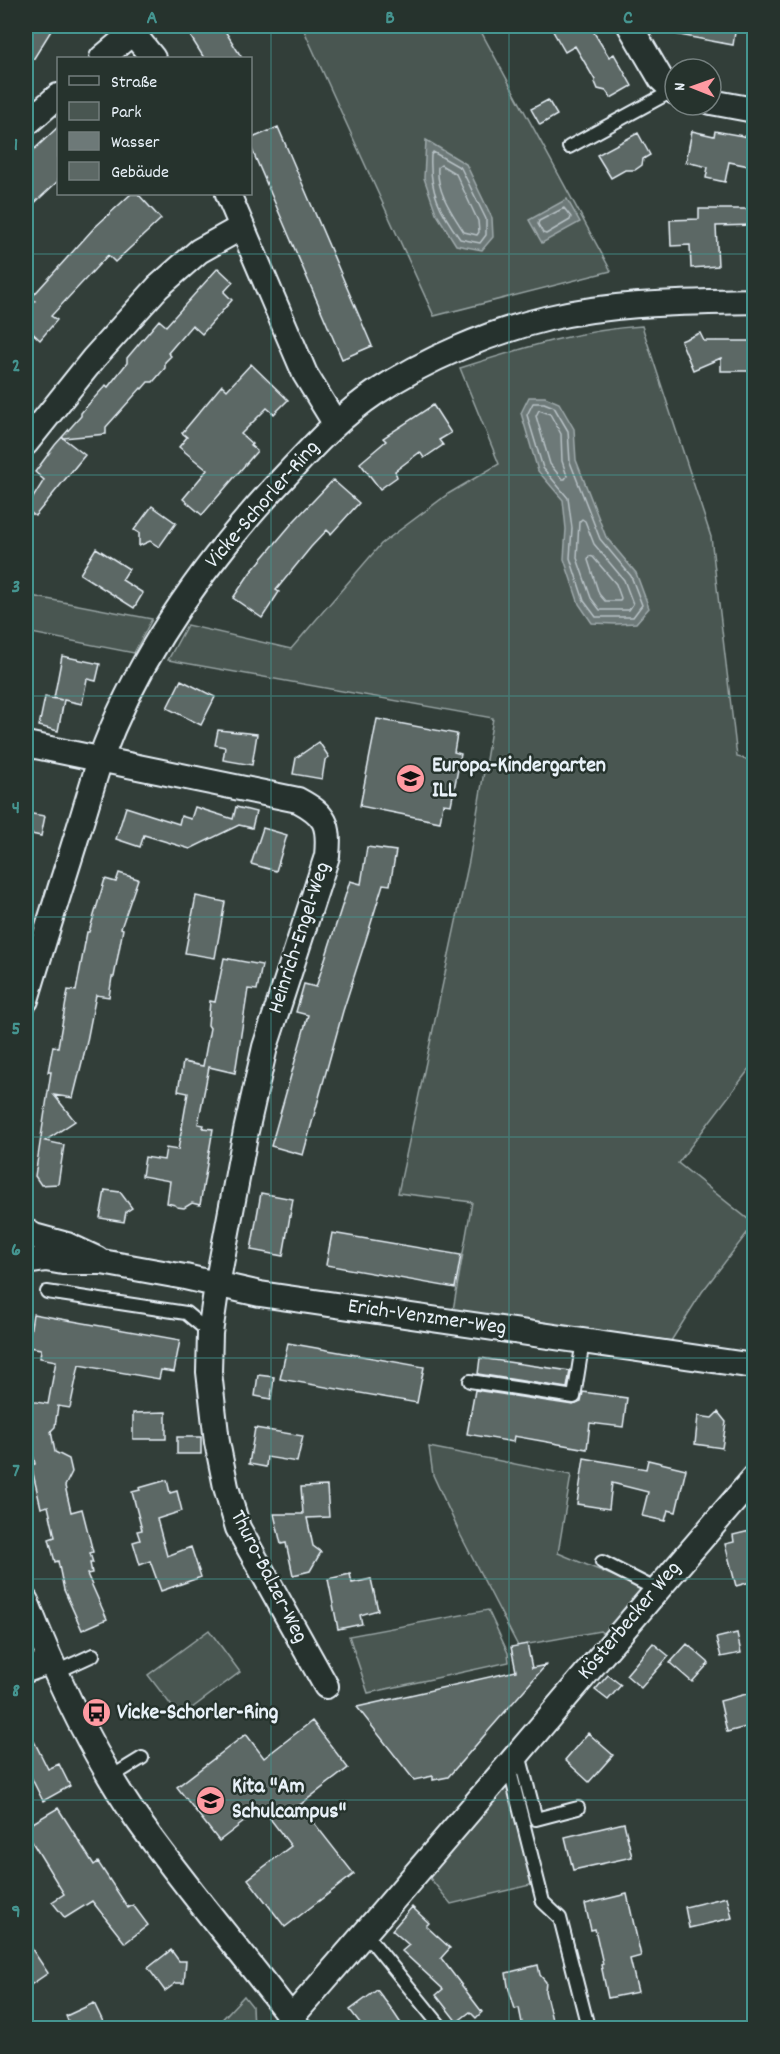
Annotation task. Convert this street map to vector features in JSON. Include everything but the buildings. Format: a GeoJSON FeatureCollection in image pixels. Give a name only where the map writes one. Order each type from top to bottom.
{"type":"FeatureCollection","features":[{"type":"Feature","properties":{"kind":"street"},"geometry":{"type":"LineString","coordinates":[[630,26],[663,81]]}},
{"type":"Feature","properties":{"kind":"street"},"geometry":{"type":"LineString","coordinates":[[103,57],[130,29],[152,57]]}},
{"type":"Feature","properties":{"kind":"street"},"geometry":{"type":"LineString","coordinates":[[26,124],[57,97]]}},
{"type":"Feature","properties":{"kind":"street"},"geometry":{"type":"LineString","coordinates":[[723,104],[754,110]]}},
{"type":"Feature","properties":{"kind":"street"},"geometry":{"type":"LineString","coordinates":[[228,195],[305,374],[335,423]]}},
{"type":"Feature","properties":{"kind":"street"},"geometry":{"type":"LineString","coordinates":[[26,443],[94,358],[158,287],[199,251],[242,227]]}},
{"type":"Feature","properties":{"kind":"street","name":"Vicke-Schorler-Ring"},"geometry":{"type":"LineString","coordinates":[[26,1000],[101,759],[132,689],[174,617],[215,557],[254,508],[335,423],[374,393],[416,368],[459,349],[547,318],[629,305],[754,301]]}},
{"type":"Feature","properties":{"kind":"street"},"geometry":{"type":"LineString","coordinates":[[26,744],[101,759]]}},
{"type":"Feature","properties":{"kind":"street","name":"Heinrich-Engel-Weg"},"geometry":{"type":"LineString","coordinates":[[101,759],[298,800],[315,809],[327,823],[327,856],[265,1047],[246,1131],[217,1285]]}},
{"type":"Feature","properties":{"kind":"street","name":"Erich-Venzmer-Weg"},"geometry":{"type":"LineString","coordinates":[[26,1231],[34,1236],[67,1245],[102,1262]]}},
{"type":"Feature","properties":{"kind":"street","name":"Erich-Venzmer-Weg"},"geometry":{"type":"LineString","coordinates":[[26,1262],[46,1259],[63,1262],[102,1262],[260,1294],[754,1366]]}},
{"type":"Feature","properties":{"kind":"street","name":"Thuro-Balzer-Weg"},"geometry":{"type":"LineString","coordinates":[[217,1285],[210,1333],[209,1372],[217,1442],[226,1487],[238,1528],[326,1686]]}},
{"type":"Feature","properties":{"kind":"street","name":"Kösterbecker Weg"},"geometry":{"type":"LineString","coordinates":[[291,2025],[365,1933],[754,1478]]}},
{"type":"Feature","properties":{"kind":"street"},"geometry":{"type":"LineString","coordinates":[[26,1601],[53,1666],[111,1777],[156,1844],[291,2025]]}},
{"type":"Feature","properties":{"kind":"street"},"geometry":{"type":"LineString","coordinates":[[26,1670],[53,1666]]}},
{"type":"Feature","properties":{"kind":"lane"},"geometry":{"type":"LineString","coordinates":[[569,147],[663,97]]}},
{"type":"Feature","properties":{"kind":"lane"},"geometry":{"type":"LineString","coordinates":[[47,1292],[186,1313],[210,1333]]}},
{"type":"Feature","properties":{"kind":"lane"},"geometry":{"type":"LineString","coordinates":[[470,1381],[574,1396],[583,1341]]}},
{"type":"Feature","properties":{"kind":"lane"},"geometry":{"type":"LineString","coordinates":[[602,1562],[657,1590]]}},
{"type":"Feature","properties":{"kind":"lane"},"geometry":{"type":"LineString","coordinates":[[53,1666],[93,1655]]}},
{"type":"Feature","properties":{"kind":"lane"},"geometry":{"type":"LineString","coordinates":[[111,1777],[142,1758]]}},
{"type":"Feature","properties":{"kind":"lane"},"geometry":{"type":"LineString","coordinates":[[514,1760],[536,1819],[578,1808]]}},
{"type":"Feature","properties":{"kind":"lane"},"geometry":{"type":"LineString","coordinates":[[514,1760],[543,1902],[560,1918],[588,2027]]}},
{"type":"Feature","properties":{"kind":"lane"},"geometry":{"type":"LineString","coordinates":[[365,1933],[439,2027]]}},
{"type":"Feature","properties":{"kind":"green space"},"geometry":{"type":"Polygon","coordinates":[[[302,26],[478,26],[611,271],[434,316],[302,26]]]}},
{"type":"Feature","properties":{"kind":"green space"},"geometry":{"type":"Polygon","coordinates":[[[642,326],[711,537],[737,757],[754,761],[754,1063],[678,1163],[754,1224],[702,1292],[671,1341],[453,1310],[472,1202],[398,1193],[469,861],[493,718],[168,660],[187,625],[291,649],[381,544],[448,494],[499,464],[460,368],[572,336],[642,326]]]}},
{"type":"Feature","properties":{"kind":"green space"},"geometry":{"type":"Polygon","coordinates":[[[26,595],[152,619],[134,653],[26,632],[26,595]]]}},
{"type":"Feature","properties":{"kind":"green space"},"geometry":{"type":"Polygon","coordinates":[[[429,1447],[571,1475],[558,1553],[645,1589],[607,1636],[600,1631],[518,1646],[461,1536],[433,1475],[429,1447]]]}},
{"type":"Feature","properties":{"kind":"green space"},"geometry":{"type":"Polygon","coordinates":[[[488,1610],[508,1653],[509,1662],[368,1693],[349,1636],[488,1610]]]}},
{"type":"Feature","properties":{"kind":"green space"},"geometry":{"type":"Polygon","coordinates":[[[209,1630],[240,1672],[180,1717],[148,1675],[209,1630]]]}},
{"type":"Feature","properties":{"kind":"green space"},"geometry":{"type":"Polygon","coordinates":[[[509,1767],[538,1883],[451,1904],[421,1867],[509,1767]]]}},
{"type":"Feature","properties":{"kind":"green space"},"geometry":{"type":"Polygon","coordinates":[[[244,1996],[252,2006],[253,2028],[214,2028],[244,1996]]]}},
{"type":"Feature","properties":{"kind":"water"},"geometry":{"type":"Polygon","coordinates":[[[426,140],[466,164],[492,218],[493,237],[482,250],[456,245],[436,213],[424,178],[426,140]]]}},
{"type":"Feature","properties":{"kind":"water"},"geometry":{"type":"Polygon","coordinates":[[[567,199],[580,222],[542,243],[529,220],[567,199]]]}},
{"type":"Feature","properties":{"kind":"water"},"geometry":{"type":"Polygon","coordinates":[[[529,397],[545,397],[559,403],[574,429],[576,460],[606,537],[636,573],[649,608],[636,623],[592,623],[579,604],[564,559],[566,529],[563,500],[538,471],[521,413],[529,397]]]}},
{"type":"Feature","properties":{"kind":"place","name":"Europa-Kindergarten ILL"},"geometry":{"type":"Point","coordinates":[411,779]}},
{"type":"Feature","properties":{"kind":"place","name":"Vicke-Schorler-Ring"},"geometry":{"type":"Point","coordinates":[96,1713]}},
{"type":"Feature","properties":{"kind":"place","name":"Kita \"Am Schulcampus\""},"geometry":{"type":"Point","coordinates":[211,1800]}}]}
